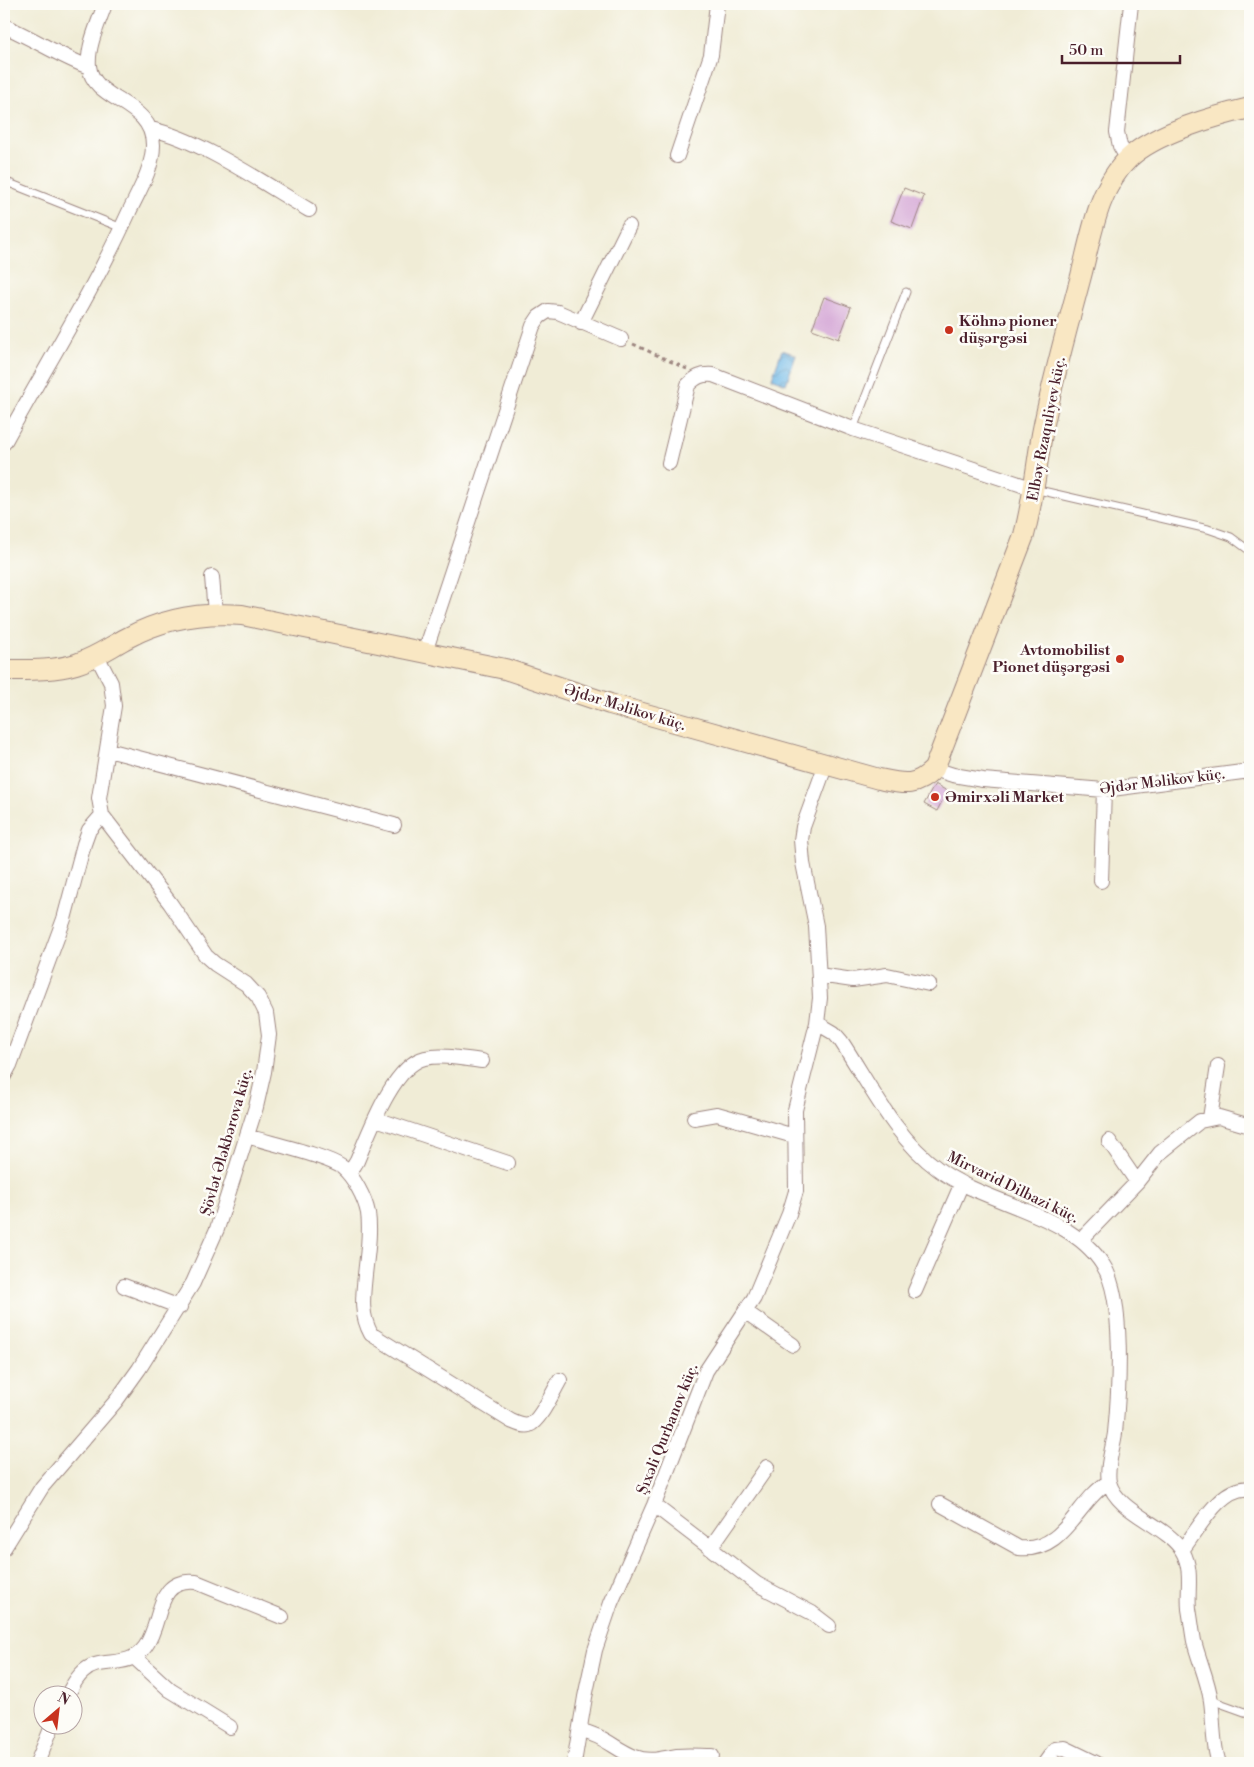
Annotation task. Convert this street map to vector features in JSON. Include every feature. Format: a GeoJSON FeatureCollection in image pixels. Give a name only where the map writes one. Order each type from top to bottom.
{"type":"FeatureCollection","features":[{"type":"Feature","properties":{"kind":"street"},"geometry":{"type":"LineString","coordinates":[[4,442],[122,228],[152,160],[153,143],[151,129],[142,117],[128,104],[106,92],[94,80],[89,67],[90,51],[105,4]]}},
{"type":"Feature","properties":{"kind":"street"},"geometry":{"type":"LineString","coordinates":[[677,156],[711,55],[717,4]]}},
{"type":"Feature","properties":{"kind":"street"},"geometry":{"type":"LineString","coordinates":[[1128,159],[1120,146],[1117,132],[1131,4]]}},
{"type":"Feature","properties":{"kind":"street"},"geometry":{"type":"LineString","coordinates":[[4,26],[89,67]]}},
{"type":"Feature","properties":{"kind":"street","name":"Elbəy Rzaquliyev küç."},"geometry":{"type":"LineString","coordinates":[[934,769],[1024,535],[1050,395],[1091,235],[1112,181],[1128,159],[1151,142],[1165,135],[1250,108]]}},
{"type":"Feature","properties":{"kind":"street"},"geometry":{"type":"LineString","coordinates":[[151,129],[170,133],[192,143],[309,210]]}},
{"type":"Feature","properties":{"kind":"street"},"geometry":{"type":"LineString","coordinates":[[581,323],[629,226]]}},
{"type":"Feature","properties":{"kind":"street"},"geometry":{"type":"LineString","coordinates":[[425,652],[533,326],[539,317],[548,311],[558,312],[621,339]]}},
{"type":"Feature","properties":{"kind":"street"},"geometry":{"type":"LineString","coordinates":[[669,463],[687,391],[696,377],[704,374],[713,375],[852,429],[1034,489]]}},
{"type":"Feature","properties":{"kind":"street"},"geometry":{"type":"LineString","coordinates":[[212,578],[215,613]]}},
{"type":"Feature","properties":{"kind":"street","name":"Əjdər Məlikov küç."},"geometry":{"type":"LineString","coordinates":[[4,670],[49,669],[75,664],[97,656],[146,628],[185,616],[215,613],[242,615],[505,670],[610,704],[899,784],[914,783],[926,777],[934,769],[983,780],[1104,790],[1250,770]]}},
{"type":"Feature","properties":{"kind":"street"},"geometry":{"type":"LineString","coordinates":[[4,1076],[64,918],[89,830],[102,815],[99,798],[114,706],[113,692],[97,656]]}},
{"type":"Feature","properties":{"kind":"street"},"geometry":{"type":"LineString","coordinates":[[108,750],[394,825]]}},
{"type":"Feature","properties":{"kind":"street","name":"Şıxəli Qurbanov küç."},"geometry":{"type":"LineString","coordinates":[[574,1763],[596,1650],[611,1603],[654,1505],[706,1371],[727,1336],[746,1312],[768,1268],[796,1191],[795,1110],[819,1012],[816,926],[800,840],[826,764]]}},
{"type":"Feature","properties":{"kind":"street"},"geometry":{"type":"LineString","coordinates":[[1101,881],[1104,790]]}},
{"type":"Feature","properties":{"kind":"street","name":"Şövlət Ələkbərova küç."},"geometry":{"type":"LineString","coordinates":[[4,1548],[42,1487],[116,1401],[180,1306],[208,1253],[247,1136],[264,1072],[269,1035],[266,1013],[258,997],[246,984],[214,964],[206,956],[170,903],[102,815]]}},
{"type":"Feature","properties":{"kind":"street"},"geometry":{"type":"LineString","coordinates":[[819,975],[853,980],[887,975],[929,984]]}},
{"type":"Feature","properties":{"kind":"street","name":"Mirvarid Dilbazi küç."},"geometry":{"type":"LineString","coordinates":[[817,1023],[834,1033],[841,1041],[900,1132],[920,1155],[939,1170],[962,1183],[1055,1225],[1081,1240],[1096,1254],[1105,1267],[1114,1293],[1119,1388],[1110,1482]]}},
{"type":"Feature","properties":{"kind":"street"},"geometry":{"type":"LineString","coordinates":[[349,1174],[398,1077],[414,1062],[439,1057],[482,1061]]}},
{"type":"Feature","properties":{"kind":"street"},"geometry":{"type":"LineString","coordinates":[[1210,1118],[1218,1066]]}},
{"type":"Feature","properties":{"kind":"street"},"geometry":{"type":"LineString","coordinates":[[694,1118],[716,1114],[794,1136]]}},
{"type":"Feature","properties":{"kind":"street"},"geometry":{"type":"LineString","coordinates":[[1081,1240],[1137,1182],[1172,1141],[1200,1122],[1219,1117],[1250,1126]]}},
{"type":"Feature","properties":{"kind":"street"},"geometry":{"type":"LineString","coordinates":[[376,1119],[508,1163]]}},
{"type":"Feature","properties":{"kind":"street"},"geometry":{"type":"LineString","coordinates":[[247,1136],[326,1160],[342,1167],[349,1174],[360,1192],[368,1214],[369,1228],[362,1309],[365,1323],[371,1334],[384,1344],[511,1421],[523,1426],[530,1425],[537,1419],[560,1380]]}},
{"type":"Feature","properties":{"kind":"street"},"geometry":{"type":"LineString","coordinates":[[1109,1141],[1137,1182]]}},
{"type":"Feature","properties":{"kind":"street"},"geometry":{"type":"LineString","coordinates":[[914,1291],[962,1183]]}},
{"type":"Feature","properties":{"kind":"street"},"geometry":{"type":"LineString","coordinates":[[124,1286],[180,1306]]}},
{"type":"Feature","properties":{"kind":"street"},"geometry":{"type":"LineString","coordinates":[[746,1312],[793,1345]]}},
{"type":"Feature","properties":{"kind":"street"},"geometry":{"type":"LineString","coordinates":[[711,1547],[767,1467]]}},
{"type":"Feature","properties":{"kind":"street"},"geometry":{"type":"LineString","coordinates":[[940,1504],[1019,1548],[1031,1549],[1057,1536],[1079,1514],[1099,1488],[1110,1482],[1121,1501],[1174,1541],[1182,1550],[1190,1573],[1189,1606],[1194,1641],[1211,1700],[1219,1763]]}},
{"type":"Feature","properties":{"kind":"street"},"geometry":{"type":"LineString","coordinates":[[1182,1550],[1222,1498],[1237,1489],[1250,1489]]}},
{"type":"Feature","properties":{"kind":"street"},"geometry":{"type":"LineString","coordinates":[[654,1505],[757,1584],[812,1613],[829,1626]]}},
{"type":"Feature","properties":{"kind":"street"},"geometry":{"type":"LineString","coordinates":[[75,1684],[84,1671],[95,1665],[124,1662],[134,1657],[144,1648],[152,1635],[167,1592],[173,1584],[186,1581],[196,1582],[282,1617]]}},
{"type":"Feature","properties":{"kind":"street"},"geometry":{"type":"LineString","coordinates":[[134,1657],[170,1690],[230,1727]]}},
{"type":"Feature","properties":{"kind":"street"},"geometry":{"type":"LineString","coordinates":[[580,1731],[600,1736],[635,1757],[645,1759],[655,1760],[688,1755],[712,1756]]}},
{"type":"Feature","properties":{"kind":"street"},"geometry":{"type":"LineString","coordinates":[[37,1763],[49,1734]]}},
{"type":"Feature","properties":{"kind":"street"},"geometry":{"type":"LineString","coordinates":[[1045,1763],[1055,1749],[1065,1748],[1096,1763]]}},
{"type":"Feature","properties":{"kind":"lane"},"geometry":{"type":"LineString","coordinates":[[4,181],[122,228]]}},
{"type":"Feature","properties":{"kind":"lane"},"geometry":{"type":"LineString","coordinates":[[852,429],[906,292]]}},
{"type":"Feature","properties":{"kind":"lane"},"geometry":{"type":"LineString","coordinates":[[1034,489],[1208,530],[1231,537],[1250,551]]}},
{"type":"Feature","properties":{"kind":"lane"},"geometry":{"type":"LineString","coordinates":[[1211,1700],[1250,1714]]}},
{"type":"Feature","properties":{"kind":"path"},"geometry":{"type":"LineString","coordinates":[[621,339],[678,363],[696,377]]}},
{"type":"Feature","properties":{"kind":"water"},"geometry":{"type":"Polygon","coordinates":[[[782,350],[796,355],[786,384],[772,378],[782,350]]]}},
{"type":"Feature","properties":{"kind":"building"},"geometry":{"type":"Polygon","coordinates":[[[904,188],[924,196],[912,229],[891,221],[904,188]]]}},
{"type":"Feature","properties":{"kind":"building"},"geometry":{"type":"Polygon","coordinates":[[[824,297],[851,307],[839,339],[812,329],[824,297]]]}},
{"type":"Feature","properties":{"kind":"building"},"geometry":{"type":"Polygon","coordinates":[[[935,784],[947,791],[937,811],[924,804],[935,784]]]}},
{"type":"Feature","properties":{"kind":"place","name":"Köhnə pioner düşərgəsi"},"geometry":{"type":"Point","coordinates":[949,330]}},
{"type":"Feature","properties":{"kind":"place","name":"Avtomobilist Pionet düşərgəsi"},"geometry":{"type":"Point","coordinates":[1120,659]}},
{"type":"Feature","properties":{"kind":"place","name":"Əmirxəli Market"},"geometry":{"type":"Point","coordinates":[935,797]}}]}
